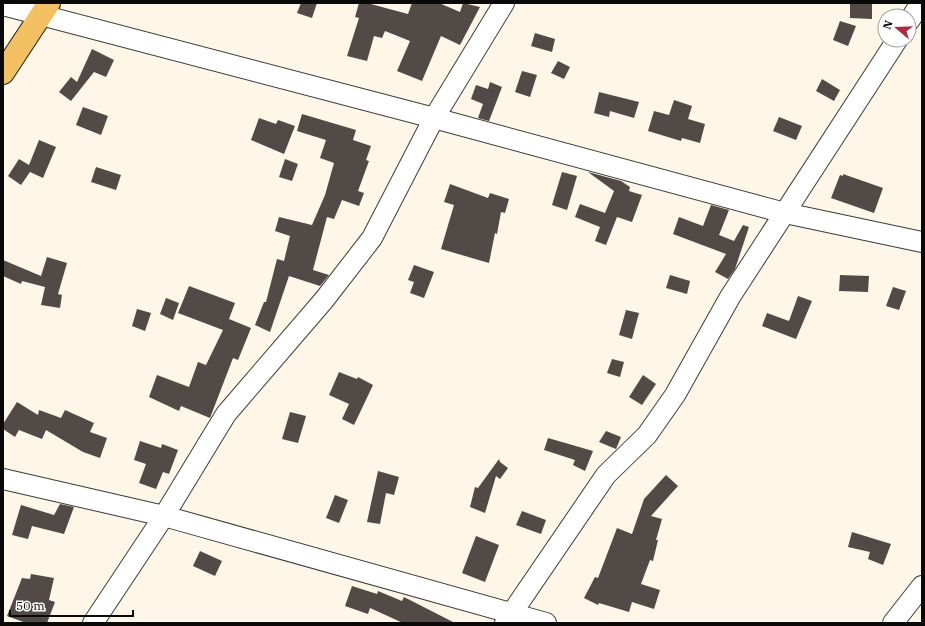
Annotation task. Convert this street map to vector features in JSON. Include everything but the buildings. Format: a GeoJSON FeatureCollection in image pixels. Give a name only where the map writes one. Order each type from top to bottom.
{"type":"FeatureCollection","features":[{"type":"Feature","properties":{"kind":"main road"},"geometry":{"type":"LineString","coordinates":[[3,73],[45,9]]}},
{"type":"Feature","properties":{"kind":"street"},"geometry":{"type":"LineString","coordinates":[[93,623],[164,516],[226,414],[324,300],[372,238],[434,118],[504,3]]}},
{"type":"Feature","properties":{"kind":"street"},"geometry":{"type":"LineString","coordinates":[[3,5],[45,9],[434,118],[785,213],[922,242]]}},
{"type":"Feature","properties":{"kind":"street"},"geometry":{"type":"LineString","coordinates":[[508,618],[606,475],[647,435],[675,395],[730,296],[892,48]]}},
{"type":"Feature","properties":{"kind":"street"},"geometry":{"type":"LineString","coordinates":[[3,479],[164,516],[508,618],[546,623]]}},
{"type":"Feature","properties":{"kind":"street"},"geometry":{"type":"LineString","coordinates":[[893,623],[922,586]]}}]}
